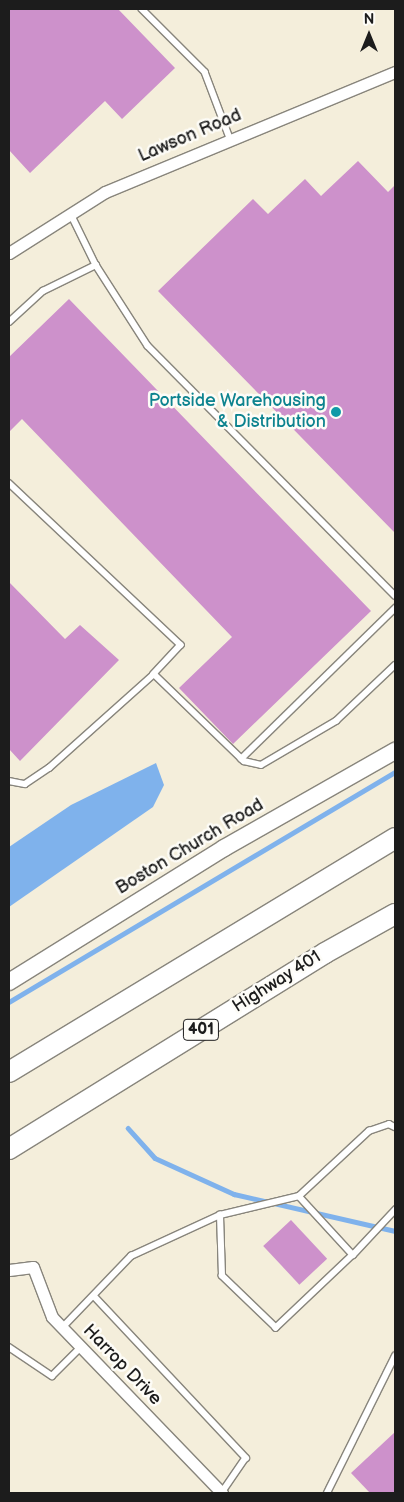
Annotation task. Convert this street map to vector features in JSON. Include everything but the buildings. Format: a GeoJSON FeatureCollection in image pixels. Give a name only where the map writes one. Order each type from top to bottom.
{"type":"FeatureCollection","features":[{"type":"Feature","properties":{"kind":"highway"},"geometry":{"type":"LineString","coordinates":[[9,1072],[395,838]]}},
{"type":"Feature","properties":{"kind":"highway","name":"Highway 401"},"geometry":{"type":"LineString","coordinates":[[9,1149],[325,952],[395,914]]}},
{"type":"Feature","properties":{"kind":"street","name":"Lawson Road"},"geometry":{"type":"LineString","coordinates":[[9,253],[70,212],[163,165],[395,72]]}},
{"type":"Feature","properties":{"kind":"street","name":"Boston Church Road"},"geometry":{"type":"LineString","coordinates":[[9,982],[224,848],[395,751]]}},
{"type":"Feature","properties":{"kind":"street","name":"Harrop Drive"},"geometry":{"type":"LineString","coordinates":[[9,1270],[33,1267],[52,1317],[222,1493]]}},
{"type":"Feature","properties":{"kind":"lane"},"geometry":{"type":"LineString","coordinates":[[142,9],[204,72],[230,138]]}},
{"type":"Feature","properties":{"kind":"lane"},"geometry":{"type":"LineString","coordinates":[[70,212],[96,265],[148,346],[395,596]]}},
{"type":"Feature","properties":{"kind":"lane"},"geometry":{"type":"LineString","coordinates":[[9,322],[43,291],[96,265]]}},
{"type":"Feature","properties":{"kind":"lane"},"geometry":{"type":"LineString","coordinates":[[9,483],[181,645],[154,674],[49,768],[25,784],[9,781]]}},
{"type":"Feature","properties":{"kind":"lane"},"geometry":{"type":"LineString","coordinates":[[241,759],[395,608]]}},
{"type":"Feature","properties":{"kind":"lane"},"geometry":{"type":"LineString","coordinates":[[154,674],[241,759],[261,765],[336,721],[395,665]]}},
{"type":"Feature","properties":{"kind":"lane"},"geometry":{"type":"LineString","coordinates":[[62,1328],[96,1297],[131,1256],[220,1215],[299,1196],[369,1131],[388,1124],[395,1127]]}},
{"type":"Feature","properties":{"kind":"lane"},"geometry":{"type":"LineString","coordinates":[[299,1196],[353,1255]]}},
{"type":"Feature","properties":{"kind":"lane"},"geometry":{"type":"LineString","coordinates":[[220,1215],[222,1276],[276,1328],[353,1255],[395,1210]]}},
{"type":"Feature","properties":{"kind":"lane"},"geometry":{"type":"LineString","coordinates":[[96,1297],[246,1458],[222,1493]]}},
{"type":"Feature","properties":{"kind":"lane"},"geometry":{"type":"LineString","coordinates":[[9,1347],[52,1376],[81,1347]]}},
{"type":"Feature","properties":{"kind":"lane"},"geometry":{"type":"LineString","coordinates":[[327,1493],[395,1356]]}},
{"type":"Feature","properties":{"kind":"water"},"geometry":{"type":"Polygon","coordinates":[[[156,763],[164,785],[153,807],[9,907],[9,847],[71,805],[156,763]]]}},
{"type":"Feature","properties":{"kind":"waterway"},"geometry":{"type":"LineString","coordinates":[[9,1002],[395,772]]}},
{"type":"Feature","properties":{"kind":"waterway"},"geometry":{"type":"LineString","coordinates":[[128,1128],[155,1158],[234,1194],[395,1231]]}},
{"type":"Feature","properties":{"kind":"place","name":"Portside Warehousing & Distribution"},"geometry":{"type":"Point","coordinates":[336,412]}}]}
